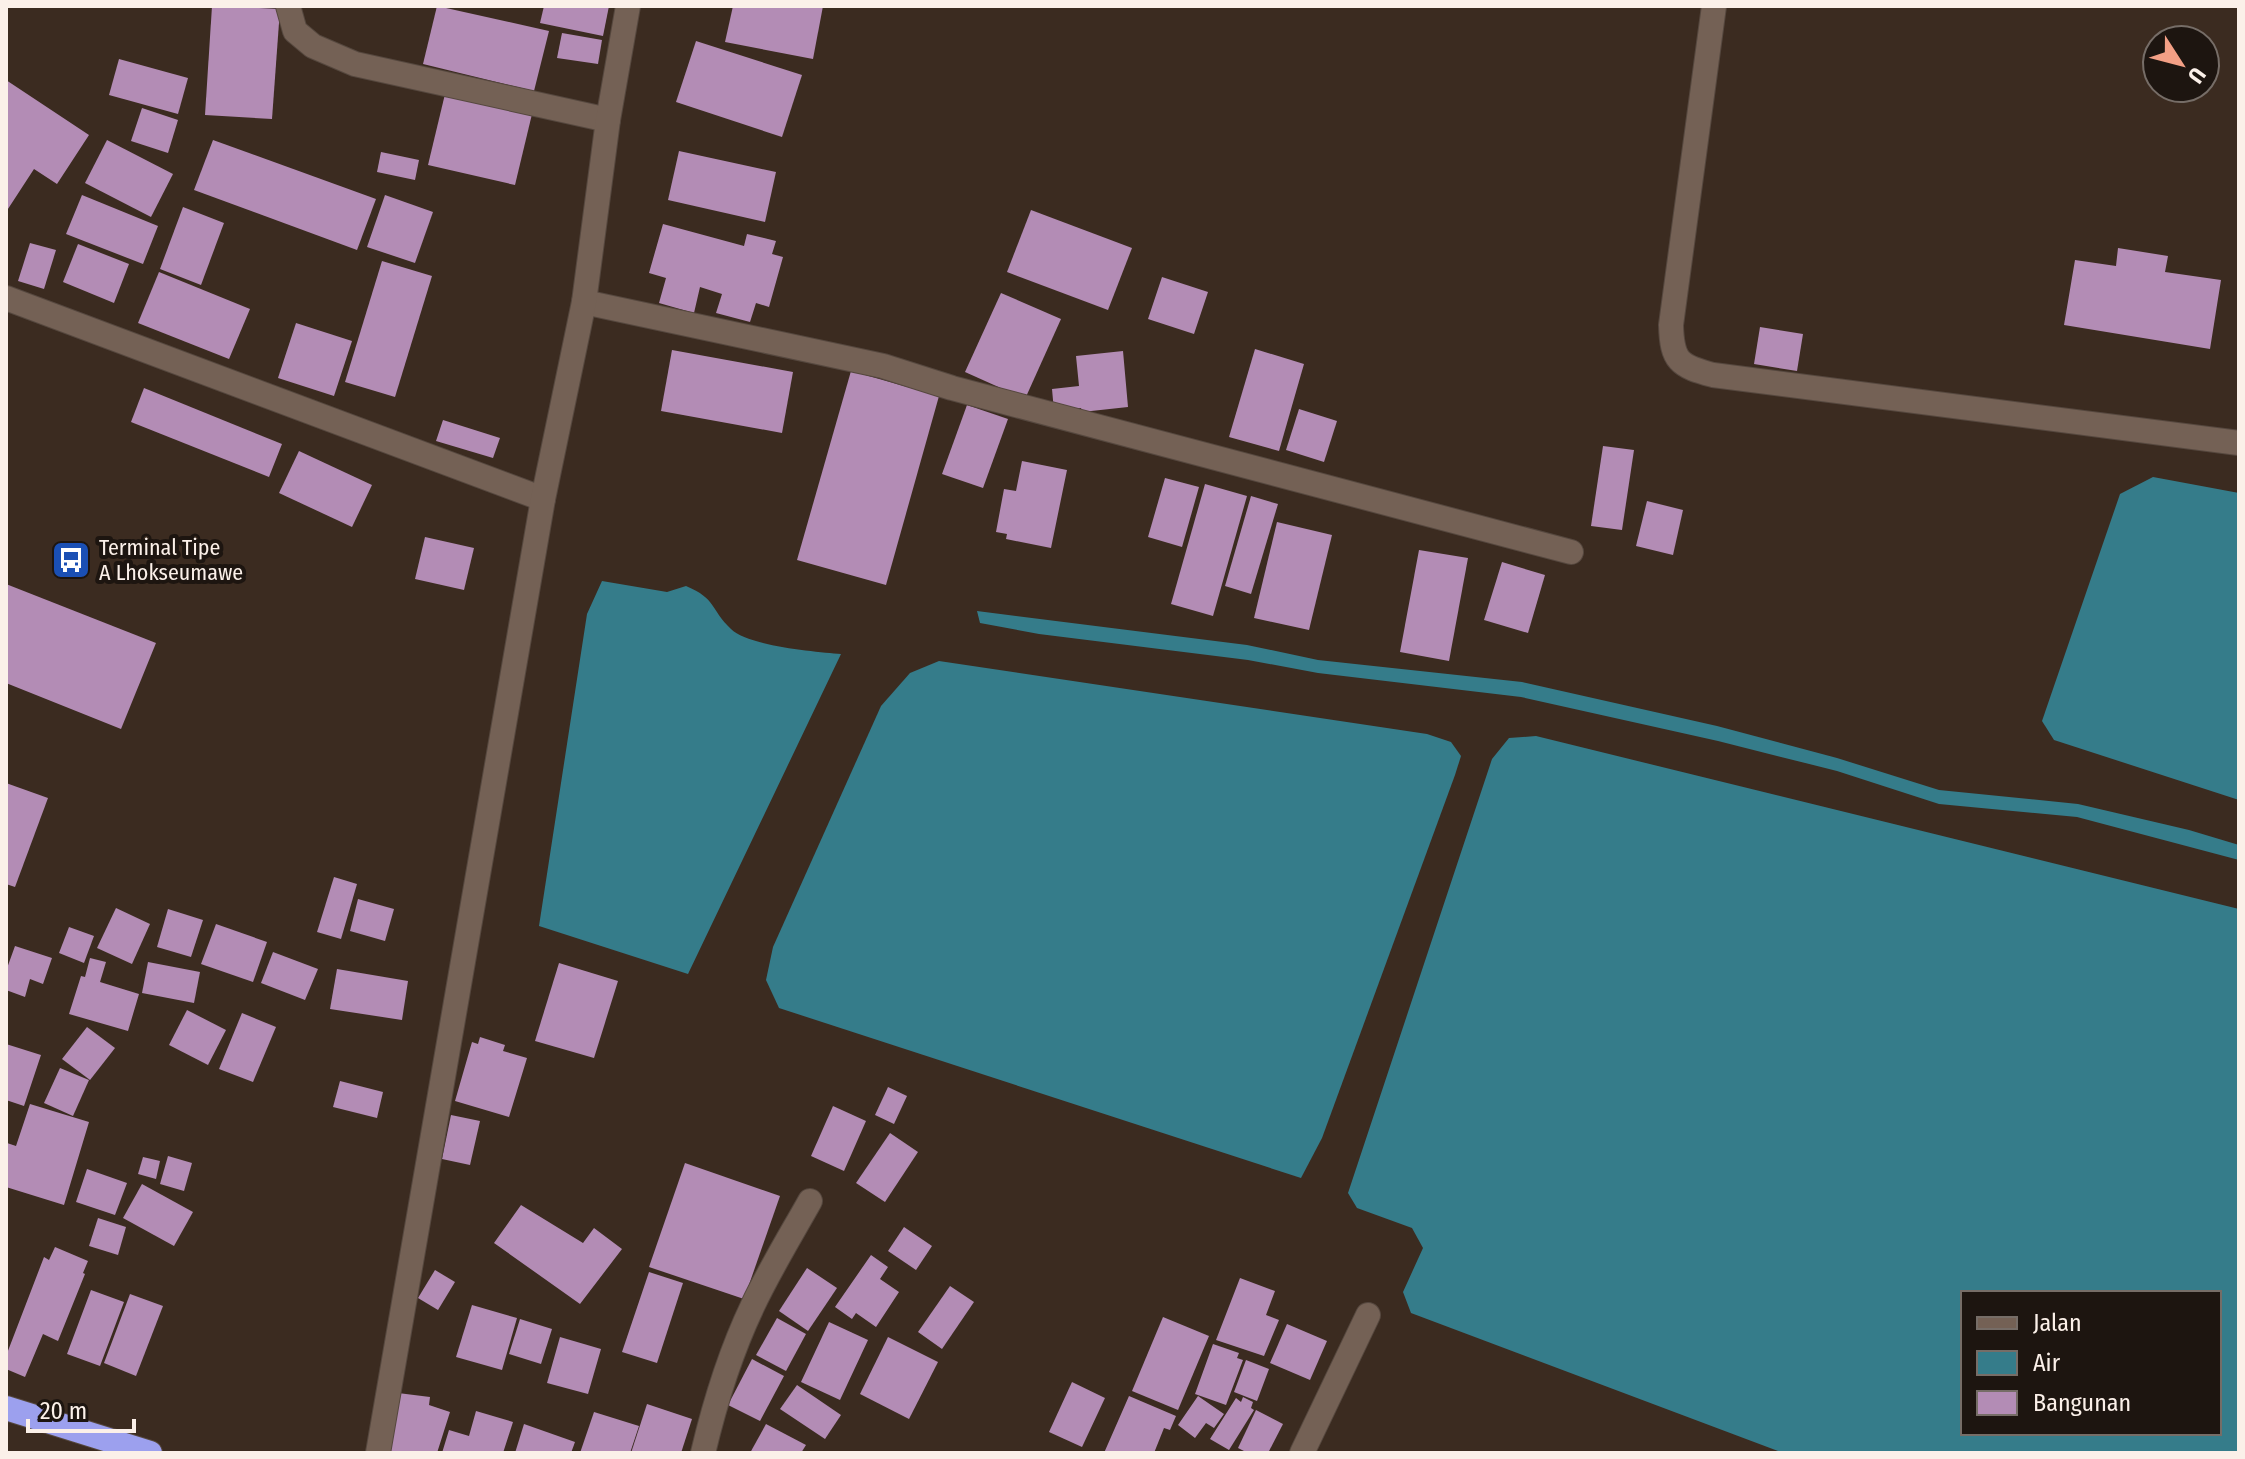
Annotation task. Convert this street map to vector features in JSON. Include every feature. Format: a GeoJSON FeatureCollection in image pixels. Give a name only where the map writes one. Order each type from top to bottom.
{"type":"FeatureCollection","features":[{"type":"Feature","properties":{"kind":"highway"},"geometry":{"type":"LineString","coordinates":[[6,1408],[150,1453]]}},
{"type":"Feature","properties":{"kind":"street"},"geometry":{"type":"LineString","coordinates":[[288,6],[295,31],[313,46],[355,64],[608,120]]}},
{"type":"Feature","properties":{"kind":"street"},"geometry":{"type":"LineString","coordinates":[[378,1453],[543,499],[584,302],[608,120],[628,6]]}},
{"type":"Feature","properties":{"kind":"street"},"geometry":{"type":"LineString","coordinates":[[1714,6],[1671,325],[1671,350],[1680,363],[1713,375],[2239,443]]}},
{"type":"Feature","properties":{"kind":"street"},"geometry":{"type":"LineString","coordinates":[[6,298],[543,499]]}},
{"type":"Feature","properties":{"kind":"street"},"geometry":{"type":"LineString","coordinates":[[584,302],[883,366],[952,388],[1571,552]]}},
{"type":"Feature","properties":{"kind":"street"},"geometry":{"type":"LineString","coordinates":[[703,1453],[725,1370],[753,1303],[810,1201]]}},
{"type":"Feature","properties":{"kind":"street"},"geometry":{"type":"LineString","coordinates":[[1302,1453],[1368,1315]]}},
{"type":"Feature","properties":{"kind":"water"},"geometry":{"type":"Polygon","coordinates":[[[2153,477],[2239,493],[2239,800],[2054,740],[2042,721],[2120,494],[2153,477]]]}},
{"type":"Feature","properties":{"kind":"water"},"geometry":{"type":"Polygon","coordinates":[[[602,581],[667,592],[686,586],[703,595],[724,622],[740,635],[783,647],[841,654],[688,974],[539,926],[587,614],[602,581]]]}},
{"type":"Feature","properties":{"kind":"water"},"geometry":{"type":"Polygon","coordinates":[[[977,611],[1247,645],[1318,660],[1522,682],[1717,726],[1837,758],[1939,790],[2078,804],[2189,830],[2239,845],[2239,860],[2077,817],[1939,804],[1837,771],[1521,697],[1318,673],[1248,660],[1039,634],[980,623],[977,611]]]}},
{"type":"Feature","properties":{"kind":"water"},"geometry":{"type":"Polygon","coordinates":[[[939,661],[1427,734],[1451,742],[1461,756],[1322,1138],[1301,1178],[779,1008],[766,980],[773,947],[881,706],[910,673],[939,661]]]}},
{"type":"Feature","properties":{"kind":"water"},"geometry":{"type":"Polygon","coordinates":[[[1536,736],[2239,909],[2239,1453],[1783,1453],[1411,1313],[1403,1292],[1423,1248],[1412,1228],[1357,1208],[1348,1193],[1492,759],[1509,738],[1536,736]]]}},
{"type":"Feature","properties":{"kind":"building"},"geometry":{"type":"Polygon","coordinates":[[[212,6],[280,9],[272,119],[205,115],[212,6]]]}},
{"type":"Feature","properties":{"kind":"building"},"geometry":{"type":"Polygon","coordinates":[[[437,6],[549,31],[534,91],[423,64],[437,6]]]}},
{"type":"Feature","properties":{"kind":"building"},"geometry":{"type":"Polygon","coordinates":[[[544,6],[609,6],[603,36],[540,23],[544,6]]]}},
{"type":"Feature","properties":{"kind":"building"},"geometry":{"type":"Polygon","coordinates":[[[733,6],[823,6],[813,59],[725,42],[733,6]]]}},
{"type":"Feature","properties":{"kind":"building"},"geometry":{"type":"Polygon","coordinates":[[[562,33],[602,40],[598,64],[557,58],[562,33]]]}},
{"type":"Feature","properties":{"kind":"building"},"geometry":{"type":"Polygon","coordinates":[[[696,41],[802,75],[782,137],[676,102],[696,41]]]}},
{"type":"Feature","properties":{"kind":"building"},"geometry":{"type":"Polygon","coordinates":[[[119,59],[188,78],[178,114],[109,95],[119,59]]]}},
{"type":"Feature","properties":{"kind":"building"},"geometry":{"type":"Polygon","coordinates":[[[6,80],[89,135],[57,184],[34,169],[6,212],[6,80]]]}},
{"type":"Feature","properties":{"kind":"building"},"geometry":{"type":"Polygon","coordinates":[[[445,94],[532,114],[515,185],[428,165],[445,94]]]}},
{"type":"Feature","properties":{"kind":"building"},"geometry":{"type":"Polygon","coordinates":[[[142,108],[178,120],[168,153],[131,141],[142,108]]]}},
{"type":"Feature","properties":{"kind":"building"},"geometry":{"type":"Polygon","coordinates":[[[107,140],[173,174],[151,217],[85,183],[107,140]]]}},
{"type":"Feature","properties":{"kind":"building"},"geometry":{"type":"Polygon","coordinates":[[[213,140],[376,199],[357,250],[194,190],[213,140]]]}},
{"type":"Feature","properties":{"kind":"building"},"geometry":{"type":"Polygon","coordinates":[[[679,151],[776,172],[765,222],[668,200],[679,151]]]}},
{"type":"Feature","properties":{"kind":"building"},"geometry":{"type":"Polygon","coordinates":[[[381,152],[419,160],[415,180],[377,172],[381,152]]]}},
{"type":"Feature","properties":{"kind":"building"},"geometry":{"type":"Polygon","coordinates":[[[82,195],[158,226],[143,264],[66,234],[82,195]]]}},
{"type":"Feature","properties":{"kind":"building"},"geometry":{"type":"Polygon","coordinates":[[[385,195],[433,212],[415,263],[367,247],[385,195]]]}},
{"type":"Feature","properties":{"kind":"building"},"geometry":{"type":"Polygon","coordinates":[[[183,207],[224,223],[201,285],[160,269],[183,207]]]}},
{"type":"Feature","properties":{"kind":"building"},"geometry":{"type":"Polygon","coordinates":[[[1031,210],[1132,248],[1108,310],[1007,272],[1031,210]]]}},
{"type":"Feature","properties":{"kind":"building"},"geometry":{"type":"Polygon","coordinates":[[[663,224],[744,246],[747,234],[776,241],[772,254],[783,257],[769,307],[756,303],[750,322],[716,313],[722,294],[700,287],[694,313],[659,303],[666,278],[649,273],[663,224]]]}},
{"type":"Feature","properties":{"kind":"building"},"geometry":{"type":"Polygon","coordinates":[[[30,243],[56,250],[44,289],[18,281],[30,243]]]}},
{"type":"Feature","properties":{"kind":"building"},"geometry":{"type":"Polygon","coordinates":[[[78,244],[129,264],[114,303],[63,282],[78,244]]]}},
{"type":"Feature","properties":{"kind":"building"},"geometry":{"type":"Polygon","coordinates":[[[2118,248],[2168,256],[2165,272],[2221,280],[2210,349],[2064,325],[2075,260],[2116,266],[2118,248]]]}},
{"type":"Feature","properties":{"kind":"building"},"geometry":{"type":"Polygon","coordinates":[[[382,261],[432,276],[395,397],[345,382],[382,261]]]}},
{"type":"Feature","properties":{"kind":"building"},"geometry":{"type":"Polygon","coordinates":[[[159,272],[250,309],[229,359],[138,323],[159,272]]]}},
{"type":"Feature","properties":{"kind":"building"},"geometry":{"type":"Polygon","coordinates":[[[1162,277],[1208,292],[1194,334],[1148,319],[1162,277]]]}},
{"type":"Feature","properties":{"kind":"building"},"geometry":{"type":"Polygon","coordinates":[[[1001,293],[1061,319],[1025,399],[965,372],[1001,293]]]}},
{"type":"Feature","properties":{"kind":"building"},"geometry":{"type":"Polygon","coordinates":[[[296,323],[352,341],[334,396],[278,378],[296,323]]]}},
{"type":"Feature","properties":{"kind":"building"},"geometry":{"type":"Polygon","coordinates":[[[1760,327],[1803,334],[1797,371],[1754,364],[1760,327]]]}},
{"type":"Feature","properties":{"kind":"building"},"geometry":{"type":"Polygon","coordinates":[[[1255,349],[1304,364],[1279,451],[1229,437],[1255,349]]]}},
{"type":"Feature","properties":{"kind":"building"},"geometry":{"type":"Polygon","coordinates":[[[672,350],[793,372],[782,433],[661,411],[672,350]]]}},
{"type":"Feature","properties":{"kind":"building"},"geometry":{"type":"Polygon","coordinates":[[[1123,351],[1128,407],[1082,412],[1081,408],[1054,411],[1052,389],[1079,386],[1076,356],[1123,351]]]}},
{"type":"Feature","properties":{"kind":"building"},"geometry":{"type":"Polygon","coordinates":[[[851,371],[939,396],[886,585],[797,560],[851,371]]]}},
{"type":"Feature","properties":{"kind":"building"},"geometry":{"type":"Polygon","coordinates":[[[144,388],[282,444],[269,477],[131,422],[144,388]]]}},
{"type":"Feature","properties":{"kind":"building"},"geometry":{"type":"Polygon","coordinates":[[[967,405],[1008,419],[983,488],[942,474],[967,405]]]}},
{"type":"Feature","properties":{"kind":"building"},"geometry":{"type":"Polygon","coordinates":[[[1299,409],[1337,421],[1324,462],[1286,450],[1299,409]]]}},
{"type":"Feature","properties":{"kind":"building"},"geometry":{"type":"Polygon","coordinates":[[[443,420],[500,438],[493,458],[436,441],[443,420]]]}},
{"type":"Feature","properties":{"kind":"building"},"geometry":{"type":"Polygon","coordinates":[[[1603,446],[1634,450],[1622,530],[1591,526],[1603,446]]]}},
{"type":"Feature","properties":{"kind":"building"},"geometry":{"type":"Polygon","coordinates":[[[299,451],[372,485],[352,527],[279,493],[299,451]]]}},
{"type":"Feature","properties":{"kind":"building"},"geometry":{"type":"Polygon","coordinates":[[[1022,461],[1067,470],[1051,548],[1006,539],[1007,534],[996,532],[1004,489],[1016,491],[1022,461]]]}},
{"type":"Feature","properties":{"kind":"building"},"geometry":{"type":"Polygon","coordinates":[[[1165,478],[1199,487],[1182,547],[1148,537],[1165,478]]]}},
{"type":"Feature","properties":{"kind":"building"},"geometry":{"type":"Polygon","coordinates":[[[1205,484],[1247,496],[1213,616],[1171,604],[1205,484]]]}},
{"type":"Feature","properties":{"kind":"building"},"geometry":{"type":"Polygon","coordinates":[[[1251,496],[1278,504],[1251,594],[1225,586],[1251,496]]]}},
{"type":"Feature","properties":{"kind":"building"},"geometry":{"type":"Polygon","coordinates":[[[1647,501],[1683,510],[1673,555],[1636,546],[1647,501]]]}},
{"type":"Feature","properties":{"kind":"building"},"geometry":{"type":"Polygon","coordinates":[[[1277,522],[1332,535],[1309,630],[1254,618],[1277,522]]]}},
{"type":"Feature","properties":{"kind":"building"},"geometry":{"type":"Polygon","coordinates":[[[425,537],[474,548],[464,590],[415,579],[425,537]]]}},
{"type":"Feature","properties":{"kind":"building"},"geometry":{"type":"Polygon","coordinates":[[[1419,550],[1468,558],[1449,661],[1400,652],[1419,550]]]}},
{"type":"Feature","properties":{"kind":"building"},"geometry":{"type":"Polygon","coordinates":[[[1502,562],[1545,575],[1528,633],[1484,620],[1502,562]]]}},
{"type":"Feature","properties":{"kind":"building"},"geometry":{"type":"Polygon","coordinates":[[[6,584],[156,643],[121,729],[6,683],[6,584]]]}},
{"type":"Feature","properties":{"kind":"building"},"geometry":{"type":"Polygon","coordinates":[[[6,783],[48,798],[15,887],[6,884],[6,783]]]}},
{"type":"Feature","properties":{"kind":"building"},"geometry":{"type":"Polygon","coordinates":[[[334,877],[357,884],[341,939],[317,932],[334,877]]]}},
{"type":"Feature","properties":{"kind":"building"},"geometry":{"type":"Polygon","coordinates":[[[358,899],[394,909],[385,941],[350,931],[358,899]]]}},
{"type":"Feature","properties":{"kind":"building"},"geometry":{"type":"Polygon","coordinates":[[[116,908],[150,924],[132,964],[97,948],[116,908]]]}},
{"type":"Feature","properties":{"kind":"building"},"geometry":{"type":"Polygon","coordinates":[[[168,909],[203,920],[191,957],[157,947],[168,909]]]}},
{"type":"Feature","properties":{"kind":"building"},"geometry":{"type":"Polygon","coordinates":[[[216,924],[267,942],[253,982],[201,964],[216,924]]]}},
{"type":"Feature","properties":{"kind":"building"},"geometry":{"type":"Polygon","coordinates":[[[69,927],[94,936],[84,963],[59,953],[69,927]]]}},
{"type":"Feature","properties":{"kind":"building"},"geometry":{"type":"Polygon","coordinates":[[[15,946],[52,958],[43,984],[30,979],[25,997],[6,990],[6,971],[15,946]]]}},
{"type":"Feature","properties":{"kind":"building"},"geometry":{"type":"Polygon","coordinates":[[[273,952],[318,969],[305,1000],[261,983],[273,952]]]}},
{"type":"Feature","properties":{"kind":"building"},"geometry":{"type":"Polygon","coordinates":[[[90,958],[106,962],[100,982],[139,994],[128,1031],[69,1014],[90,958]]]}},
{"type":"Feature","properties":{"kind":"building"},"geometry":{"type":"Polygon","coordinates":[[[148,962],[200,972],[194,1003],[142,993],[148,962]]]}},
{"type":"Feature","properties":{"kind":"building"},"geometry":{"type":"Polygon","coordinates":[[[559,963],[618,981],[594,1058],[535,1041],[559,963]]]}},
{"type":"Feature","properties":{"kind":"building"},"geometry":{"type":"Polygon","coordinates":[[[337,969],[408,981],[402,1020],[330,1009],[337,969]]]}},
{"type":"Feature","properties":{"kind":"building"},"geometry":{"type":"Polygon","coordinates":[[[187,1010],[226,1030],[208,1065],[169,1045],[187,1010]]]}},
{"type":"Feature","properties":{"kind":"building"},"geometry":{"type":"Polygon","coordinates":[[[242,1013],[276,1027],[253,1082],[219,1069],[242,1013]]]}},
{"type":"Feature","properties":{"kind":"building"},"geometry":{"type":"Polygon","coordinates":[[[87,1027],[115,1048],[90,1080],[62,1059],[87,1027]]]}},
{"type":"Feature","properties":{"kind":"building"},"geometry":{"type":"Polygon","coordinates":[[[480,1037],[505,1045],[503,1051],[527,1058],[509,1117],[455,1101],[472,1042],[478,1044],[480,1037]]]}},
{"type":"Feature","properties":{"kind":"building"},"geometry":{"type":"Polygon","coordinates":[[[6,1044],[41,1055],[24,1106],[6,1100],[6,1044]]]}},
{"type":"Feature","properties":{"kind":"building"},"geometry":{"type":"Polygon","coordinates":[[[60,1068],[89,1080],[73,1116],[44,1103],[60,1068]]]}},
{"type":"Feature","properties":{"kind":"building"},"geometry":{"type":"Polygon","coordinates":[[[340,1081],[383,1092],[377,1118],[333,1107],[340,1081]]]}},
{"type":"Feature","properties":{"kind":"building"},"geometry":{"type":"Polygon","coordinates":[[[888,1087],[907,1096],[894,1124],[875,1115],[888,1087]]]}},
{"type":"Feature","properties":{"kind":"building"},"geometry":{"type":"Polygon","coordinates":[[[30,1104],[89,1122],[64,1205],[6,1187],[7,1143],[16,1146],[30,1104]]]}},
{"type":"Feature","properties":{"kind":"building"},"geometry":{"type":"Polygon","coordinates":[[[833,1106],[866,1121],[844,1171],[811,1156],[833,1106]]]}},
{"type":"Feature","properties":{"kind":"building"},"geometry":{"type":"Polygon","coordinates":[[[451,1115],[480,1121],[470,1165],[442,1159],[451,1115]]]}},
{"type":"Feature","properties":{"kind":"building"},"geometry":{"type":"Polygon","coordinates":[[[890,1133],[918,1152],[885,1202],[856,1183],[890,1133]]]}},
{"type":"Feature","properties":{"kind":"building"},"geometry":{"type":"Polygon","coordinates":[[[168,1156],[192,1163],[184,1191],[160,1184],[168,1156]]]}},
{"type":"Feature","properties":{"kind":"building"},"geometry":{"type":"Polygon","coordinates":[[[143,1157],[160,1161],[156,1179],[138,1174],[143,1157]]]}},
{"type":"Feature","properties":{"kind":"building"},"geometry":{"type":"Polygon","coordinates":[[[685,1163],[780,1196],[744,1299],[649,1267],[685,1163]]]}},
{"type":"Feature","properties":{"kind":"building"},"geometry":{"type":"Polygon","coordinates":[[[87,1169],[127,1183],[115,1215],[76,1202],[87,1169]]]}},
{"type":"Feature","properties":{"kind":"building"},"geometry":{"type":"Polygon","coordinates":[[[142,1184],[193,1212],[174,1246],[123,1218],[142,1184]]]}},
{"type":"Feature","properties":{"kind":"building"},"geometry":{"type":"Polygon","coordinates":[[[521,1205],[583,1243],[594,1228],[622,1249],[580,1304],[494,1243],[521,1205]]]}},
{"type":"Feature","properties":{"kind":"building"},"geometry":{"type":"Polygon","coordinates":[[[98,1218],[126,1227],[118,1255],[89,1246],[98,1218]]]}},
{"type":"Feature","properties":{"kind":"building"},"geometry":{"type":"Polygon","coordinates":[[[904,1227],[932,1246],[916,1270],[888,1251],[904,1227]]]}},
{"type":"Feature","properties":{"kind":"building"},"geometry":{"type":"Polygon","coordinates":[[[55,1247],[88,1261],[85,1274],[58,1341],[43,1334],[25,1377],[6,1369],[6,1356],[44,1257],[49,1260],[55,1247]]]}},
{"type":"Feature","properties":{"kind":"building"},"geometry":{"type":"Polygon","coordinates":[[[871,1255],[888,1267],[880,1279],[899,1292],[876,1327],[856,1313],[852,1319],[835,1307],[871,1255]]]}},
{"type":"Feature","properties":{"kind":"building"},"geometry":{"type":"Polygon","coordinates":[[[807,1268],[837,1288],[808,1331],[779,1311],[807,1268]]]}},
{"type":"Feature","properties":{"kind":"building"},"geometry":{"type":"Polygon","coordinates":[[[435,1270],[455,1282],[438,1310],[418,1298],[435,1270]]]}},
{"type":"Feature","properties":{"kind":"building"},"geometry":{"type":"Polygon","coordinates":[[[649,1272],[683,1283],[657,1363],[622,1352],[649,1272]]]}},
{"type":"Feature","properties":{"kind":"building"},"geometry":{"type":"Polygon","coordinates":[[[1240,1278],[1275,1291],[1266,1315],[1279,1320],[1264,1356],[1216,1340],[1240,1278]]]}},
{"type":"Feature","properties":{"kind":"building"},"geometry":{"type":"Polygon","coordinates":[[[950,1286],[974,1302],[942,1349],[918,1332],[950,1286]]]}},
{"type":"Feature","properties":{"kind":"building"},"geometry":{"type":"Polygon","coordinates":[[[91,1290],[124,1302],[100,1366],[67,1354],[91,1290]]]}},
{"type":"Feature","properties":{"kind":"building"},"geometry":{"type":"Polygon","coordinates":[[[130,1294],[163,1306],[136,1376],[104,1363],[130,1294]]]}},
{"type":"Feature","properties":{"kind":"building"},"geometry":{"type":"Polygon","coordinates":[[[472,1305],[517,1318],[502,1370],[456,1357],[472,1305]]]}},
{"type":"Feature","properties":{"kind":"building"},"geometry":{"type":"Polygon","coordinates":[[[1163,1317],[1209,1336],[1178,1410],[1132,1391],[1163,1317]]]}},
{"type":"Feature","properties":{"kind":"building"},"geometry":{"type":"Polygon","coordinates":[[[777,1318],[806,1334],[786,1371],[756,1355],[777,1318]]]}},
{"type":"Feature","properties":{"kind":"building"},"geometry":{"type":"Polygon","coordinates":[[[520,1319],[552,1329],[541,1364],[509,1354],[520,1319]]]}},
{"type":"Feature","properties":{"kind":"building"},"geometry":{"type":"Polygon","coordinates":[[[829,1322],[868,1340],[840,1400],[801,1382],[829,1322]]]}},
{"type":"Feature","properties":{"kind":"building"},"geometry":{"type":"Polygon","coordinates":[[[1287,1324],[1327,1341],[1310,1380],[1270,1363],[1287,1324]]]}},
{"type":"Feature","properties":{"kind":"building"},"geometry":{"type":"Polygon","coordinates":[[[560,1337],[601,1349],[588,1394],[547,1383],[560,1337]]]}},
{"type":"Feature","properties":{"kind":"building"},"geometry":{"type":"Polygon","coordinates":[[[888,1337],[938,1362],[909,1419],[860,1394],[888,1337]]]}},
{"type":"Feature","properties":{"kind":"building"},"geometry":{"type":"Polygon","coordinates":[[[1213,1344],[1239,1353],[1237,1358],[1243,1360],[1226,1405],[1195,1394],[1213,1344]]]}},
{"type":"Feature","properties":{"kind":"building"},"geometry":{"type":"Polygon","coordinates":[[[752,1359],[784,1376],[760,1421],[728,1405],[752,1359]]]}},
{"type":"Feature","properties":{"kind":"building"},"geometry":{"type":"Polygon","coordinates":[[[1246,1360],[1269,1369],[1257,1401],[1234,1392],[1246,1360]]]}},
{"type":"Feature","properties":{"kind":"building"},"geometry":{"type":"Polygon","coordinates":[[[1072,1382],[1105,1398],[1082,1447],[1049,1432],[1072,1382]]]}},
{"type":"Feature","properties":{"kind":"building"},"geometry":{"type":"Polygon","coordinates":[[[797,1385],[841,1415],[825,1439],[780,1409],[797,1385]]]}},
{"type":"Feature","properties":{"kind":"building"},"geometry":{"type":"Polygon","coordinates":[[[398,1393],[430,1397],[429,1405],[450,1412],[437,1453],[390,1453],[398,1393]]]}},
{"type":"Feature","properties":{"kind":"building"},"geometry":{"type":"Polygon","coordinates":[[[1129,1396],[1176,1416],[1170,1430],[1164,1428],[1154,1453],[1104,1453],[1129,1396]]]}},
{"type":"Feature","properties":{"kind":"building"},"geometry":{"type":"Polygon","coordinates":[[[1198,1396],[1224,1414],[1214,1428],[1206,1423],[1195,1438],[1178,1425],[1198,1396]]]}},
{"type":"Feature","properties":{"kind":"building"},"geometry":{"type":"Polygon","coordinates":[[[1243,1397],[1253,1402],[1251,1408],[1254,1410],[1229,1450],[1210,1439],[1236,1398],[1241,1402],[1243,1397]]]}},
{"type":"Feature","properties":{"kind":"building"},"geometry":{"type":"Polygon","coordinates":[[[647,1404],[692,1419],[681,1453],[631,1453],[647,1404]]]}},
{"type":"Feature","properties":{"kind":"building"},"geometry":{"type":"Polygon","coordinates":[[[1256,1410],[1283,1424],[1268,1453],[1248,1453],[1238,1448],[1256,1410]]]}},
{"type":"Feature","properties":{"kind":"building"},"geometry":{"type":"Polygon","coordinates":[[[476,1411],[513,1422],[503,1453],[442,1453],[449,1430],[469,1436],[476,1411]]]}},
{"type":"Feature","properties":{"kind":"building"},"geometry":{"type":"Polygon","coordinates":[[[594,1412],[639,1426],[630,1453],[580,1453],[594,1412]]]}},
{"type":"Feature","properties":{"kind":"building"},"geometry":{"type":"Polygon","coordinates":[[[524,1424],[575,1442],[571,1453],[515,1453],[524,1424]]]}},
{"type":"Feature","properties":{"kind":"building"},"geometry":{"type":"Polygon","coordinates":[[[766,1424],[806,1445],[801,1453],[750,1453],[766,1424]]]}},
{"type":"Feature","properties":{"kind":"place","name":"Terminal Tipe A Lhokseumawe"},"geometry":{"type":"Point","coordinates":[71,560]}}]}
